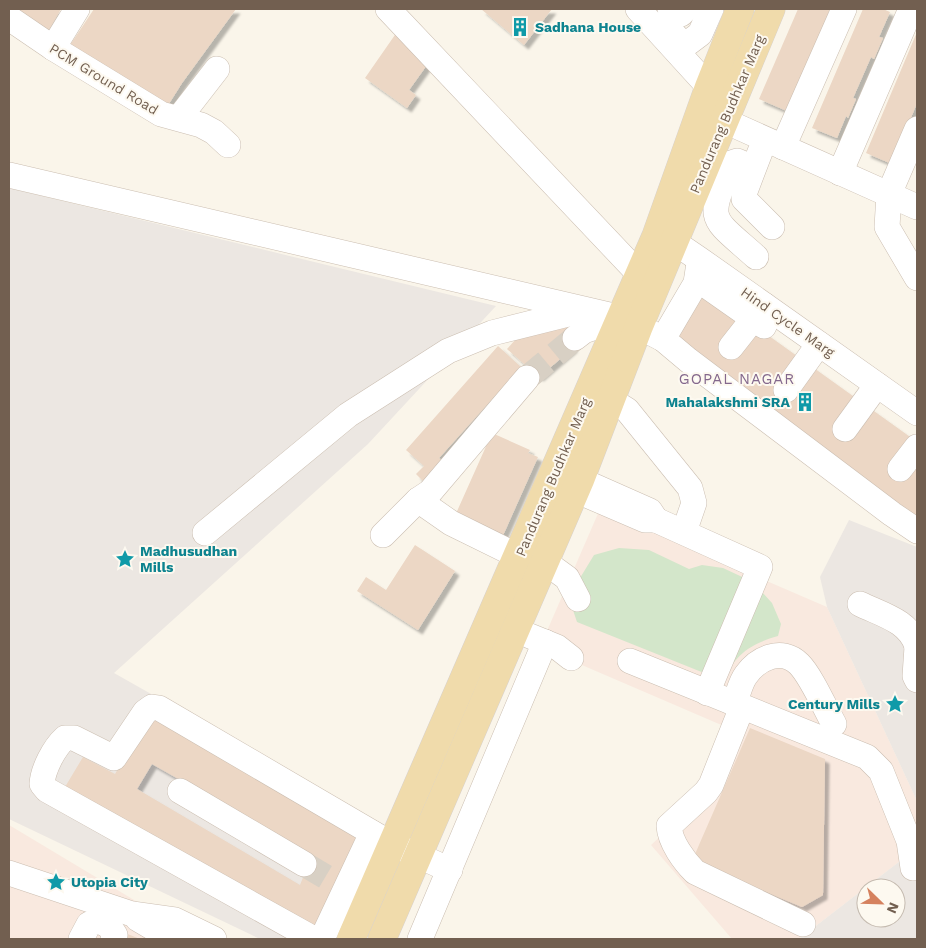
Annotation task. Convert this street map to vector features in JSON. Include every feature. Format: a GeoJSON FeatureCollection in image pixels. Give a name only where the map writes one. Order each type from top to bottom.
{"type":"FeatureCollection","features":[{"type":"Feature","properties":{"kind":"main road","name":"Pandurang Budhkar Marg"},"geometry":{"type":"LineString","coordinates":[[382,939],[578,485],[610,400],[640,275],[665,239],[709,87],[740,9]]}},
{"type":"Feature","properties":{"kind":"main road","name":"Pandurang Budhkar Marg"},"geometry":{"type":"LineString","coordinates":[[351,939],[352,892],[382,839],[630,322],[665,239],[725,121],[771,9]]}},
{"type":"Feature","properties":{"kind":"street"},"geometry":{"type":"LineString","coordinates":[[53,48],[77,9]]}},
{"type":"Feature","properties":{"kind":"street"},"geometry":{"type":"LineString","coordinates":[[388,9],[640,275]]}},
{"type":"Feature","properties":{"kind":"street"},"geometry":{"type":"LineString","coordinates":[[638,9],[709,87]]}},
{"type":"Feature","properties":{"kind":"street"},"geometry":{"type":"LineString","coordinates":[[652,9],[673,35],[681,42],[688,44],[700,34],[711,9]]}},
{"type":"Feature","properties":{"kind":"street"},"geometry":{"type":"LineString","coordinates":[[670,9],[674,13],[681,14],[686,9]]}},
{"type":"Feature","properties":{"kind":"street"},"geometry":{"type":"LineString","coordinates":[[772,227],[744,199],[753,168],[774,143],[844,9]]}},
{"type":"Feature","properties":{"kind":"street"},"geometry":{"type":"LineString","coordinates":[[840,172],[911,9]]}},
{"type":"Feature","properties":{"kind":"street","name":"PCM Ground Road"},"geometry":{"type":"LineString","coordinates":[[9,18],[53,48],[160,114],[193,121],[214,132],[228,145]]}},
{"type":"Feature","properties":{"kind":"street"},"geometry":{"type":"LineString","coordinates":[[179,118],[216,69]]}},
{"type":"Feature","properties":{"kind":"street"},"geometry":{"type":"LineString","coordinates":[[725,121],[917,207]]}},
{"type":"Feature","properties":{"kind":"street"},"geometry":{"type":"LineString","coordinates":[[917,129],[889,194],[887,227],[917,278]]}},
{"type":"Feature","properties":{"kind":"street"},"geometry":{"type":"LineString","coordinates":[[753,168],[737,161],[731,163],[715,203],[715,211],[720,225],[756,257]]}},
{"type":"Feature","properties":{"kind":"street"},"geometry":{"type":"LineString","coordinates":[[9,175],[588,310],[630,322],[663,338],[702,371],[917,531]]}},
{"type":"Feature","properties":{"kind":"street","name":"Hind Cycle Marg"},"geometry":{"type":"LineString","coordinates":[[665,239],[698,269],[758,312],[873,391],[917,413]]}},
{"type":"Feature","properties":{"kind":"street"},"geometry":{"type":"LineString","coordinates":[[663,338],[698,269]]}},
{"type":"Feature","properties":{"kind":"street"},"geometry":{"type":"LineString","coordinates":[[205,532],[348,414],[448,351],[492,333],[588,310]]}},
{"type":"Feature","properties":{"kind":"street"},"geometry":{"type":"LineString","coordinates":[[731,347],[758,312]]}},
{"type":"Feature","properties":{"kind":"street"},"geometry":{"type":"LineString","coordinates":[[575,338],[584,331],[630,322]]}},
{"type":"Feature","properties":{"kind":"street"},"geometry":{"type":"LineString","coordinates":[[786,390],[814,350]]}},
{"type":"Feature","properties":{"kind":"street"},"geometry":{"type":"LineString","coordinates":[[383,535],[418,500],[430,492],[527,378]]}},
{"type":"Feature","properties":{"kind":"street"},"geometry":{"type":"LineString","coordinates":[[845,428],[873,391],[917,432]]}},
{"type":"Feature","properties":{"kind":"street"},"geometry":{"type":"LineString","coordinates":[[610,400],[627,410],[690,488],[694,503],[684,532]]}},
{"type":"Feature","properties":{"kind":"street"},"geometry":{"type":"LineString","coordinates":[[900,469],[917,447]]}},
{"type":"Feature","properties":{"kind":"street"},"geometry":{"type":"LineString","coordinates":[[578,485],[650,511],[656,520],[760,567],[707,694]]}},
{"type":"Feature","properties":{"kind":"street"},"geometry":{"type":"LineString","coordinates":[[418,500],[451,523],[518,556]]}},
{"type":"Feature","properties":{"kind":"street"},"geometry":{"type":"LineString","coordinates":[[545,562],[567,578],[578,599]]}},
{"type":"Feature","properties":{"kind":"street"},"geometry":{"type":"LineString","coordinates":[[860,604],[900,623],[912,633],[917,646],[915,676],[917,680]]}},
{"type":"Feature","properties":{"kind":"street"},"geometry":{"type":"LineString","coordinates":[[516,630],[557,647],[571,658]]}},
{"type":"Feature","properties":{"kind":"street"},"geometry":{"type":"LineString","coordinates":[[420,939],[545,642]]}},
{"type":"Feature","properties":{"kind":"street"},"geometry":{"type":"LineString","coordinates":[[803,924],[695,872],[670,834],[669,826],[706,792],[711,785],[746,676],[760,662],[777,655],[798,663],[834,724]]}},
{"type":"Feature","properties":{"kind":"street"},"geometry":{"type":"LineString","coordinates":[[630,661],[707,694],[868,757],[882,771],[909,841],[913,868]]}},
{"type":"Feature","properties":{"kind":"street"},"geometry":{"type":"LineString","coordinates":[[314,939],[47,790],[42,784],[43,777],[59,744],[65,738],[74,738],[114,758],[145,712],[152,707],[159,708],[382,839],[450,870]]}},
{"type":"Feature","properties":{"kind":"street"},"geometry":{"type":"LineString","coordinates":[[458,766],[487,779]]}},
{"type":"Feature","properties":{"kind":"street"},"geometry":{"type":"LineString","coordinates":[[180,791],[304,864]]}},
{"type":"Feature","properties":{"kind":"street"},"geometry":{"type":"LineString","coordinates":[[9,873],[115,921],[172,939]]}},
{"type":"Feature","properties":{"kind":"street"},"geometry":{"type":"LineString","coordinates":[[322,939],[352,892]]}},
{"type":"Feature","properties":{"kind":"street"},"geometry":{"type":"LineString","coordinates":[[81,939],[88,924],[96,921],[175,920],[214,939]]}},
{"type":"Feature","properties":{"kind":"shaded area","name":"Madhusudhan Mills"},"geometry":{"type":"Polygon","coordinates":[[[9,188],[496,306],[368,444],[114,673],[378,822],[328,939],[260,939],[9,819],[9,188]]]}},
{"type":"Feature","properties":{"kind":"shaded area"},"geometry":{"type":"Polygon","coordinates":[[[600,509],[827,607],[917,801],[917,848],[878,878],[856,878],[856,895],[799,939],[732,939],[651,845],[697,802],[726,727],[540,647],[600,509]]]}},
{"type":"Feature","properties":{"kind":"shaded area","name":"Century Mills"},"geometry":{"type":"Polygon","coordinates":[[[849,520],[917,547],[917,801],[827,607],[820,577],[849,520]]]}},
{"type":"Feature","properties":{"kind":"shaded area","name":"Utopia City"},"geometry":{"type":"Polygon","coordinates":[[[9,825],[199,939],[9,939],[9,825]]]}},
{"type":"Feature","properties":{"kind":"shaded area"},"geometry":{"type":"Polygon","coordinates":[[[917,848],[917,939],[799,939],[856,895],[856,928],[906,928],[906,878],[878,878],[917,848]]]}},
{"type":"Feature","properties":{"kind":"green space"},"geometry":{"type":"Polygon","coordinates":[[[619,548],[649,550],[689,569],[702,565],[723,568],[753,582],[772,603],[781,624],[778,636],[745,651],[733,664],[724,681],[577,622],[572,607],[580,578],[594,555],[619,548]]]}},
{"type":"Feature","properties":{"kind":"building"},"geometry":{"type":"Polygon","coordinates":[[[17,9],[61,9],[49,30],[17,9]]]}},
{"type":"Feature","properties":{"kind":"building"},"geometry":{"type":"Polygon","coordinates":[[[94,9],[236,9],[182,83],[165,110],[68,48],[94,9]]]}},
{"type":"Feature","properties":{"kind":"building","name":"Sadhana House"},"geometry":{"type":"Polygon","coordinates":[[[481,9],[552,9],[524,45],[481,9]]]}},
{"type":"Feature","properties":{"kind":"building"},"geometry":{"type":"Polygon","coordinates":[[[798,9],[830,9],[787,111],[759,99],[798,9]]]}},
{"type":"Feature","properties":{"kind":"building"},"geometry":{"type":"Polygon","coordinates":[[[863,9],[883,9],[890,12],[879,37],[883,38],[874,59],[871,57],[853,98],[856,99],[848,118],[846,116],[837,138],[812,128],[863,9]]]}},
{"type":"Feature","properties":{"kind":"building"},"geometry":{"type":"Polygon","coordinates":[[[397,32],[432,58],[409,90],[416,95],[407,108],[365,78],[397,32]]]}},
{"type":"Feature","properties":{"kind":"building"},"geometry":{"type":"Polygon","coordinates":[[[917,32],[917,103],[892,164],[866,153],[917,32]]]}},
{"type":"Feature","properties":{"kind":"building","name":"Mahalakshmi SRA"},"geometry":{"type":"Polygon","coordinates":[[[698,285],[913,439],[917,459],[917,516],[878,492],[670,336],[698,285]]]}},
{"type":"Feature","properties":{"kind":"building"},"geometry":{"type":"Polygon","coordinates":[[[567,322],[573,348],[539,377],[507,349],[516,339],[567,322]]]}},
{"type":"Feature","properties":{"kind":"building"},"geometry":{"type":"Polygon","coordinates":[[[498,346],[521,367],[439,458],[445,463],[426,484],[416,474],[424,466],[406,450],[498,346]]]}},
{"type":"Feature","properties":{"kind":"building"},"geometry":{"type":"Polygon","coordinates":[[[492,433],[530,450],[528,453],[538,457],[500,542],[454,518],[492,433]]]}},
{"type":"Feature","properties":{"kind":"building"},"geometry":{"type":"Polygon","coordinates":[[[415,545],[455,571],[418,630],[357,591],[366,577],[386,590],[415,545]]]}},
{"type":"Feature","properties":{"kind":"building"},"geometry":{"type":"Polygon","coordinates":[[[151,713],[366,839],[314,934],[62,792],[83,757],[115,774],[151,713]],[[152,764],[137,789],[300,885],[312,855],[152,764]]]}},
{"type":"Feature","properties":{"kind":"building"},"geometry":{"type":"Polygon","coordinates":[[[750,728],[825,759],[823,895],[802,907],[692,861],[750,728]]]}},
{"type":"Feature","properties":{"kind":"building"},"geometry":{"type":"Polygon","coordinates":[[[125,933],[140,939],[123,939],[125,933]]]}},
{"type":"Feature","properties":{"kind":"tunnel"},"geometry":{"type":"LineString","coordinates":[[527,378],[575,338]]}},
{"type":"Feature","properties":{"kind":"tunnel"},"geometry":{"type":"LineString","coordinates":[[304,864],[341,886]]}},
{"type":"Feature","properties":{"kind":"place","name":"Sadhana House"},"geometry":{"type":"Point","coordinates":[520,27]}},
{"type":"Feature","properties":{"kind":"place","name":"Mahalakshmi SRA"},"geometry":{"type":"Point","coordinates":[805,402]}},
{"type":"Feature","properties":{"kind":"place","name":"Madhusudhan Mills"},"geometry":{"type":"Point","coordinates":[125,559]}},
{"type":"Feature","properties":{"kind":"place","name":"Century Mills"},"geometry":{"type":"Point","coordinates":[895,704]}},
{"type":"Feature","properties":{"kind":"place","name":"Utopia City"},"geometry":{"type":"Point","coordinates":[56,882]}},
{"type":"Feature","properties":{"kind":"district","name":"GOPAL NAGAR"},"geometry":{"type":"Point","coordinates":[737,379]}}]}
